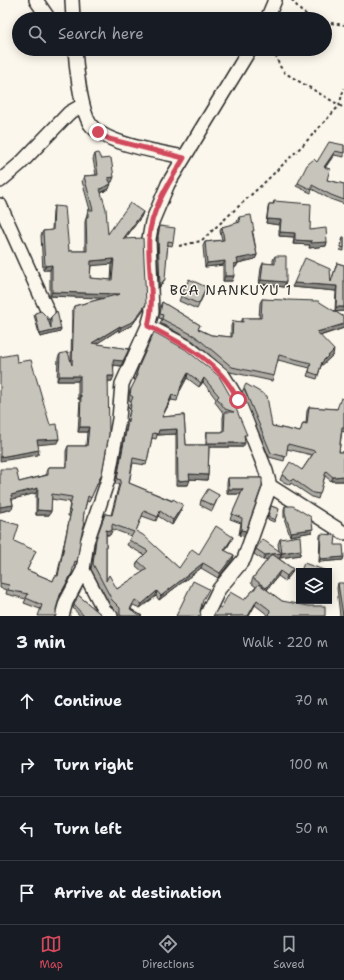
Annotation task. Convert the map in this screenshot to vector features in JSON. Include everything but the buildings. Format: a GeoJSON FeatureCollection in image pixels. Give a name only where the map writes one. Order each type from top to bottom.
{"type":"FeatureCollection","features":[{"type":"Feature","properties":{"kind":"street"},"geometry":{"type":"LineString","coordinates":[[36,0],[44,12]]}},
{"type":"Feature","properties":{"kind":"street"},"geometry":{"type":"LineString","coordinates":[[72,0],[73,12]]}},
{"type":"Feature","properties":{"kind":"street"},"geometry":{"type":"LineString","coordinates":[[270,12],[276,0]]}},
{"type":"Feature","properties":{"kind":"street"},"geometry":{"type":"LineString","coordinates":[[75,56],[83,105],[91,124],[98,132],[109,139],[184,158]]}},
{"type":"Feature","properties":{"kind":"street"},"geometry":{"type":"LineString","coordinates":[[62,616],[66,602],[83,570],[87,542],[105,489],[114,455],[122,384],[148,326],[152,308],[149,274],[150,231],[168,184],[246,56]]}},
{"type":"Feature","properties":{"kind":"street"},"geometry":{"type":"LineString","coordinates":[[0,181],[21,163],[69,113],[83,105]]}},
{"type":"Feature","properties":{"kind":"street"},"geometry":{"type":"LineString","coordinates":[[0,205],[48,312]]}},
{"type":"Feature","properties":{"kind":"street"},"geometry":{"type":"LineString","coordinates":[[148,326],[188,347],[223,375],[233,389],[241,406],[270,486],[344,533]]}},
{"type":"Feature","properties":{"kind":"street"},"geometry":{"type":"LineString","coordinates":[[206,616],[219,589],[244,559],[270,486]]}},
{"type":"Feature","properties":{"kind":"street"},"geometry":{"type":"LineString","coordinates":[[83,570],[104,610],[111,616]]}},
{"type":"Feature","properties":{"kind":"path"},"geometry":{"type":"LineString","coordinates":[[292,0],[302,12]]}},
{"type":"Feature","properties":{"kind":"path"},"geometry":{"type":"LineString","coordinates":[[332,23],[344,25]]}},
{"type":"Feature","properties":{"kind":"path"},"geometry":{"type":"LineString","coordinates":[[276,56],[279,65],[285,73],[344,108]]}},
{"type":"Feature","properties":{"kind":"path"},"geometry":{"type":"LineString","coordinates":[[179,246],[201,240],[297,150],[339,106],[344,88]]}},
{"type":"Feature","properties":{"kind":"district","name":"BCA NANKUYU 1"},"geometry":{"type":"Point","coordinates":[231,290]}},
{"type":"Feature","properties":{"kind":"route"},"geometry":{"type":"LineString","coordinates":[[98,132],[109,139],[184,158],[168,184],[152,222],[150,231],[149,281],[152,312],[148,326],[182,343],[223,375],[233,389],[238,400]]}}]}
